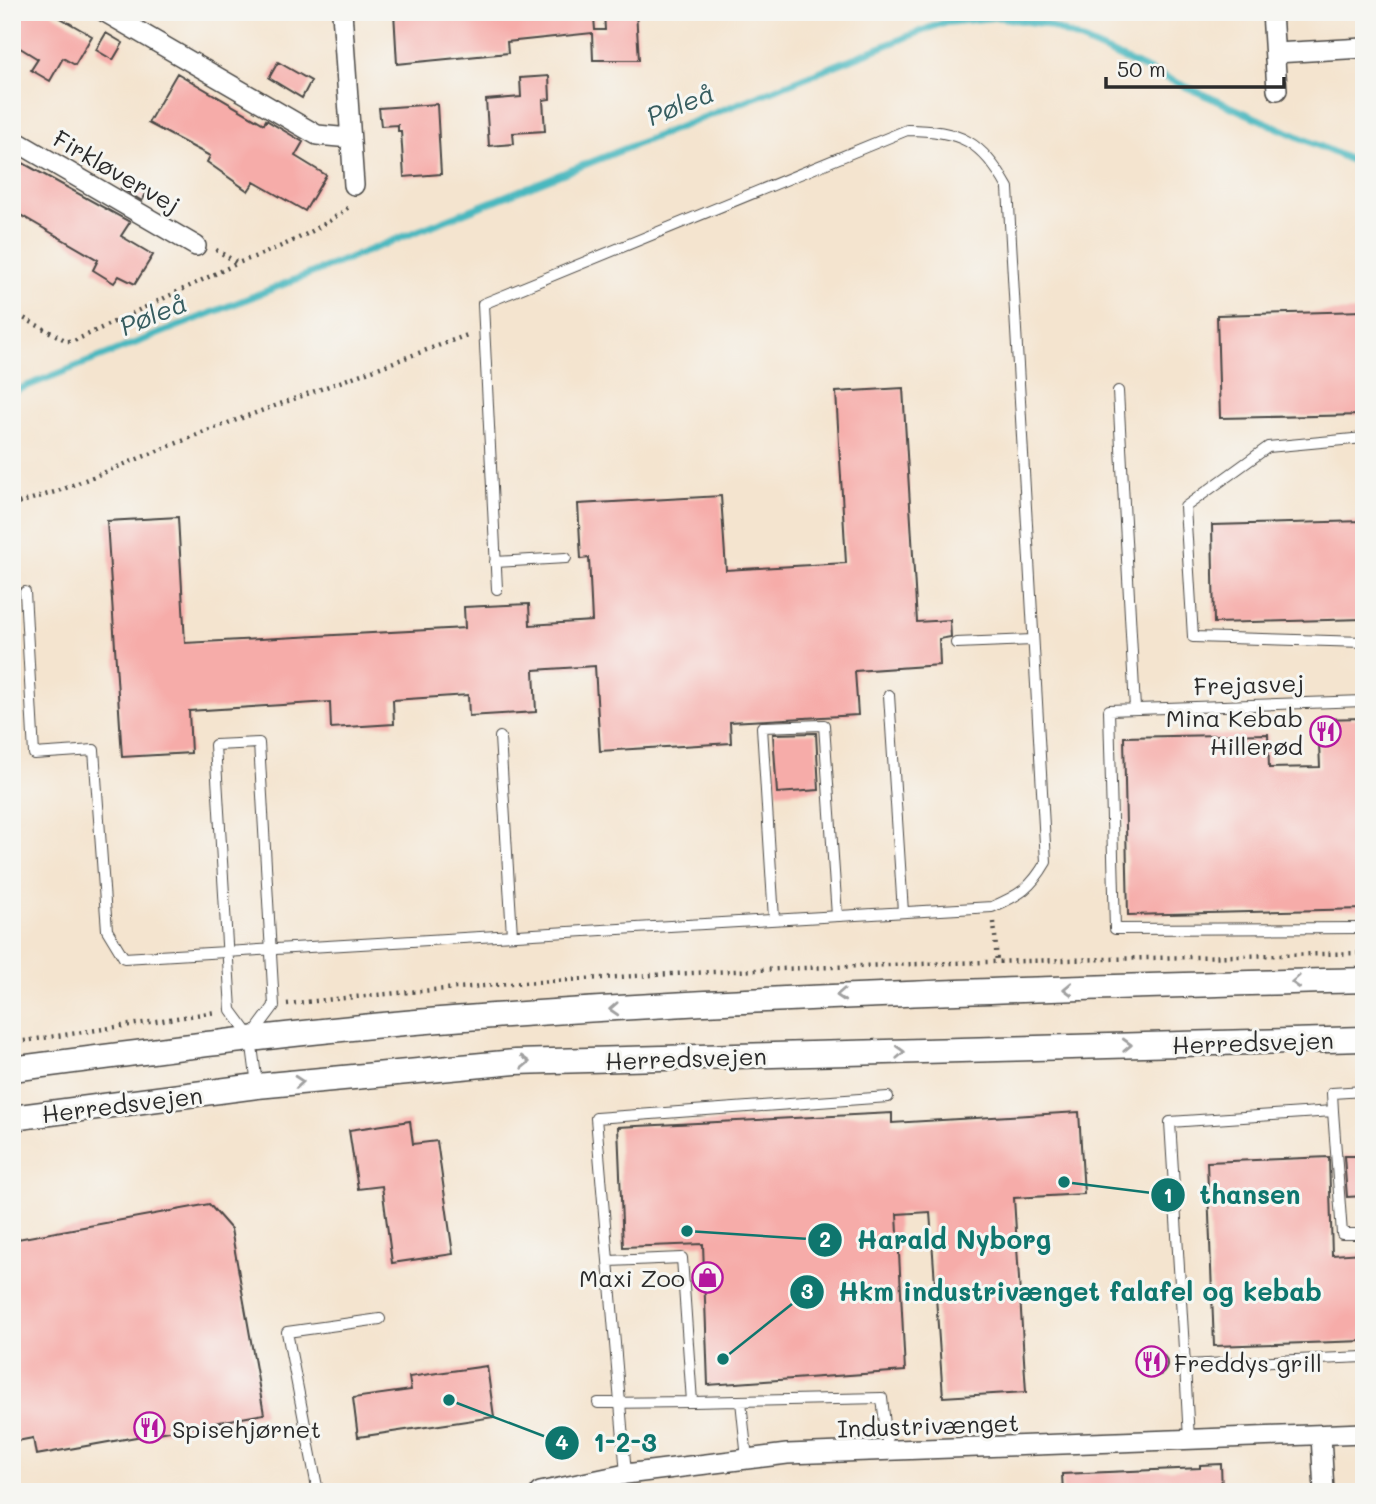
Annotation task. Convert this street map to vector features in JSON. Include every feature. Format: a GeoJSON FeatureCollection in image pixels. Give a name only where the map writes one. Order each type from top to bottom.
{"type":"FeatureCollection","features":[{"type":"Feature","properties":{"kind":"street"},"geometry":{"type":"LineString","coordinates":[[105,12],[317,135],[350,138]]}},
{"type":"Feature","properties":{"kind":"street"},"geometry":{"type":"LineString","coordinates":[[342,12],[354,185]]}},
{"type":"Feature","properties":{"kind":"street"},"geometry":{"type":"LineString","coordinates":[[1272,12],[1277,90]]}},
{"type":"Feature","properties":{"kind":"street"},"geometry":{"type":"LineString","coordinates":[[1275,53],[1364,48]]}},
{"type":"Feature","properties":{"kind":"street","name":"Firkløvervej"},"geometry":{"type":"LineString","coordinates":[[12,139],[195,245]]}},
{"type":"Feature","properties":{"kind":"street","name":"Herredsvejen"},"geometry":{"type":"LineString","coordinates":[[12,1069],[251,1037],[491,1016],[849,995],[1364,980]]}},
{"type":"Feature","properties":{"kind":"street","name":"Herredsvejen"},"geometry":{"type":"LineString","coordinates":[[12,1118],[257,1086],[515,1062],[1364,1039]]}},
{"type":"Feature","properties":{"kind":"street","name":"Industrivænget"},"geometry":{"type":"LineString","coordinates":[[540,1492],[626,1474],[747,1459],[1364,1433]]}},
{"type":"Feature","properties":{"kind":"street"},"geometry":{"type":"LineString","coordinates":[[1321,1435],[1324,1492]]}},
{"type":"Feature","properties":{"kind":"lane"},"geometry":{"type":"LineString","coordinates":[[25,592],[34,754],[94,750],[107,930],[124,958],[992,906],[1017,896],[1034,883],[1046,862],[1008,188],[993,161],[969,140],[940,130],[908,130],[483,304],[497,589]]}},
{"type":"Feature","properties":{"kind":"lane"},"geometry":{"type":"LineString","coordinates":[[1118,391],[1135,709]]}},
{"type":"Feature","properties":{"kind":"lane"},"geometry":{"type":"LineString","coordinates":[[1364,438],[1268,447],[1185,507],[1193,638],[1364,642]]}},
{"type":"Feature","properties":{"kind":"lane"},"geometry":{"type":"LineString","coordinates":[[495,562],[566,558]]}},
{"type":"Feature","properties":{"kind":"lane"},"geometry":{"type":"LineString","coordinates":[[956,643],[1033,640]]}},
{"type":"Feature","properties":{"kind":"lane"},"geometry":{"type":"LineString","coordinates":[[889,695],[904,912]]}},
{"type":"Feature","properties":{"kind":"lane","name":"Frejasvej"},"geometry":{"type":"LineString","coordinates":[[1364,701],[1109,710],[1115,929],[1364,928]]}},
{"type":"Feature","properties":{"kind":"lane"},"geometry":{"type":"LineString","coordinates":[[774,919],[762,727],[824,725],[837,916]]}},
{"type":"Feature","properties":{"kind":"lane"},"geometry":{"type":"LineString","coordinates":[[500,737],[512,935]]}},
{"type":"Feature","properties":{"kind":"lane"},"geometry":{"type":"LineString","coordinates":[[251,1037],[274,1006],[258,743],[215,745],[231,1010],[251,1037],[257,1086]]}},
{"type":"Feature","properties":{"kind":"lane"},"geometry":{"type":"LineString","coordinates":[[1364,1091],[1332,1093],[1342,1234],[1364,1234]]}},
{"type":"Feature","properties":{"kind":"lane"},"geometry":{"type":"LineString","coordinates":[[626,1474],[617,1402],[609,1261],[596,1118],[888,1097]]}},
{"type":"Feature","properties":{"kind":"lane"},"geometry":{"type":"LineString","coordinates":[[1189,1440],[1170,1122],[1333,1111]]}},
{"type":"Feature","properties":{"kind":"lane"},"geometry":{"type":"LineString","coordinates":[[609,1261],[682,1258],[692,1402]]}},
{"type":"Feature","properties":{"kind":"lane"},"geometry":{"type":"LineString","coordinates":[[318,1492],[287,1332],[380,1319]]}},
{"type":"Feature","properties":{"kind":"lane"},"geometry":{"type":"LineString","coordinates":[[1185,1365],[1364,1357]]}},
{"type":"Feature","properties":{"kind":"lane"},"geometry":{"type":"LineString","coordinates":[[598,1403],[882,1398],[888,1451]]}},
{"type":"Feature","properties":{"kind":"lane"},"geometry":{"type":"LineString","coordinates":[[741,1401],[747,1459]]}},
{"type":"Feature","properties":{"kind":"path"},"geometry":{"type":"LineString","coordinates":[[12,312],[67,341],[74,341],[321,227],[350,205],[354,185]]}},
{"type":"Feature","properties":{"kind":"path"},"geometry":{"type":"LineString","coordinates":[[195,245],[201,242],[238,263]]}},
{"type":"Feature","properties":{"kind":"path"},"geometry":{"type":"LineString","coordinates":[[12,505],[58,491],[200,434],[484,329]]}},
{"type":"Feature","properties":{"kind":"path"},"geometry":{"type":"LineString","coordinates":[[992,906],[997,962]]}},
{"type":"Feature","properties":{"kind":"building"},"geometry":{"type":"Polygon","coordinates":[[[12,12],[50,12],[92,36],[75,65],[63,58],[50,81],[31,70],[38,59],[12,43],[12,12]]]}},
{"type":"Feature","properties":{"kind":"building"},"geometry":{"type":"Polygon","coordinates":[[[394,12],[543,12],[544,19],[594,17],[595,30],[605,30],[604,12],[636,12],[639,60],[593,60],[592,33],[507,42],[508,53],[397,64],[394,12]]]}},
{"type":"Feature","properties":{"kind":"building"},"geometry":{"type":"Polygon","coordinates":[[[106,33],[123,43],[113,60],[96,50],[106,33]]]}},
{"type":"Feature","properties":{"kind":"building"},"geometry":{"type":"Polygon","coordinates":[[[278,62],[311,81],[302,98],[269,78],[278,62]]]}},
{"type":"Feature","properties":{"kind":"building"},"geometry":{"type":"Polygon","coordinates":[[[177,73],[264,124],[266,120],[303,142],[295,156],[326,175],[305,211],[254,182],[248,191],[207,162],[210,156],[148,123],[177,73]]]}},
{"type":"Feature","properties":{"kind":"building"},"geometry":{"type":"Polygon","coordinates":[[[549,76],[550,99],[543,100],[545,131],[513,133],[514,144],[489,146],[486,100],[521,97],[520,78],[549,76]]]}},
{"type":"Feature","properties":{"kind":"building"},"geometry":{"type":"Polygon","coordinates":[[[437,104],[441,174],[404,177],[401,131],[398,131],[398,125],[381,126],[379,108],[437,104]]]}},
{"type":"Feature","properties":{"kind":"building"},"geometry":{"type":"Polygon","coordinates":[[[12,157],[130,222],[121,236],[153,255],[135,284],[119,276],[114,283],[93,270],[98,260],[12,210],[12,157]]]}},
{"type":"Feature","properties":{"kind":"building"},"geometry":{"type":"Polygon","coordinates":[[[127,177],[148,190],[142,201],[121,188],[127,177]]]}},
{"type":"Feature","properties":{"kind":"building"},"geometry":{"type":"Polygon","coordinates":[[[1364,311],[1364,415],[1220,418],[1217,315],[1364,311]]]}},
{"type":"Feature","properties":{"kind":"building"},"geometry":{"type":"Polygon","coordinates":[[[903,388],[917,622],[950,620],[951,637],[939,639],[940,665],[855,671],[858,715],[730,722],[731,743],[600,751],[595,666],[534,670],[536,712],[469,716],[468,695],[393,700],[394,724],[331,728],[330,702],[189,711],[191,753],[122,757],[107,521],[178,517],[185,643],[465,628],[464,607],[529,604],[530,625],[592,621],[589,558],[581,559],[578,504],[721,496],[726,570],[846,563],[836,392],[903,388]]]}},
{"type":"Feature","properties":{"kind":"building"},"geometry":{"type":"Polygon","coordinates":[[[1364,521],[1364,619],[1214,623],[1212,525],[1364,521]]]}},
{"type":"Feature","properties":{"kind":"building"},"geometry":{"type":"Polygon","coordinates":[[[1364,718],[1364,909],[1128,915],[1124,737],[1268,734],[1269,768],[1320,767],[1318,719],[1364,718]]]}},
{"type":"Feature","properties":{"kind":"building"},"geometry":{"type":"Polygon","coordinates":[[[816,733],[819,790],[777,793],[773,734],[816,733]]]}},
{"type":"Feature","properties":{"kind":"building"},"geometry":{"type":"Polygon","coordinates":[[[1079,1112],[1084,1194],[1014,1198],[1026,1392],[943,1397],[930,1212],[897,1214],[905,1371],[708,1385],[703,1244],[623,1247],[618,1127],[892,1113],[892,1123],[1079,1112]]]}},
{"type":"Feature","properties":{"kind":"building"},"geometry":{"type":"Polygon","coordinates":[[[410,1121],[413,1144],[437,1141],[453,1254],[392,1263],[382,1186],[358,1189],[349,1130],[410,1121]]]}},
{"type":"Feature","properties":{"kind":"building"},"geometry":{"type":"Polygon","coordinates":[[[1344,1156],[1364,1156],[1364,1196],[1347,1197],[1344,1156]]]}},
{"type":"Feature","properties":{"kind":"building"},"geometry":{"type":"Polygon","coordinates":[[[1329,1157],[1332,1255],[1364,1253],[1364,1341],[1214,1346],[1207,1162],[1329,1157]]]}},
{"type":"Feature","properties":{"kind":"building"},"geometry":{"type":"Polygon","coordinates":[[[209,1204],[231,1229],[264,1414],[36,1455],[33,1438],[12,1442],[12,1240],[209,1204]]]}},
{"type":"Feature","properties":{"kind":"building"},"geometry":{"type":"Polygon","coordinates":[[[1155,1352],[1164,1355],[1167,1364],[1164,1373],[1155,1376],[1146,1373],[1143,1364],[1146,1355],[1155,1352]]]}},
{"type":"Feature","properties":{"kind":"building"},"geometry":{"type":"Polygon","coordinates":[[[487,1366],[494,1417],[358,1437],[353,1398],[411,1390],[409,1377],[487,1366]]]}},
{"type":"Feature","properties":{"kind":"building"},"geometry":{"type":"Polygon","coordinates":[[[1221,1464],[1222,1492],[1063,1492],[1062,1474],[1200,1468],[1200,1465],[1221,1464]]]}},
{"type":"Feature","properties":{"kind":"waterway","name":"Pøleå"},"geometry":{"type":"LineString","coordinates":[[12,392],[942,23],[998,17],[1045,24],[1364,166]]}},
{"type":"Feature","properties":{"kind":"place","name":"Mina Kebab Hillerød"},"geometry":{"type":"Point","coordinates":[1326,731]}},
{"type":"Feature","properties":{"kind":"place","name":"thansen"},"geometry":{"type":"Point","coordinates":[1064,1182]}},
{"type":"Feature","properties":{"kind":"place","name":"Harald Nyborg"},"geometry":{"type":"Point","coordinates":[687,1231]}},
{"type":"Feature","properties":{"kind":"place","name":"Maxi Zoo"},"geometry":{"type":"Point","coordinates":[708,1277]}},
{"type":"Feature","properties":{"kind":"place","name":"Hkm industrivænget falafel og kebab"},"geometry":{"type":"Point","coordinates":[723,1359]}},
{"type":"Feature","properties":{"kind":"place","name":"Freddys grill"},"geometry":{"type":"Point","coordinates":[1151,1362]}},
{"type":"Feature","properties":{"kind":"place","name":"1-2-3"},"geometry":{"type":"Point","coordinates":[449,1400]}},
{"type":"Feature","properties":{"kind":"place","name":"Spisehjørnet"},"geometry":{"type":"Point","coordinates":[149,1428]}}]}
